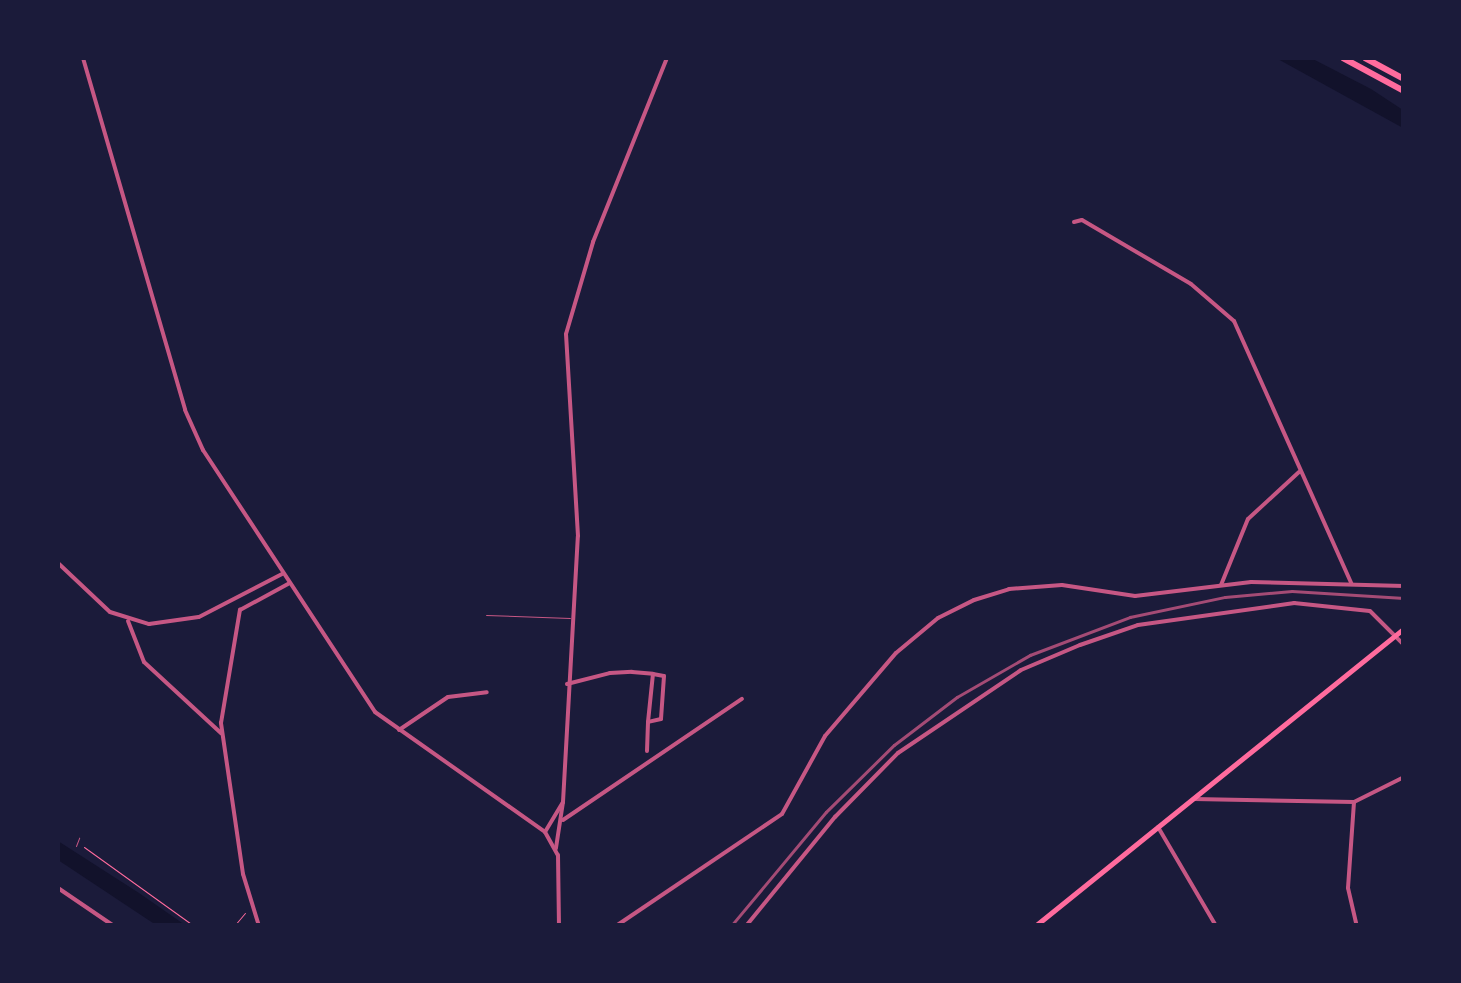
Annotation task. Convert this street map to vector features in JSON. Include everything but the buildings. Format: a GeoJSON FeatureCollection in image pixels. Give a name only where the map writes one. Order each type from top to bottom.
{"type":"FeatureCollection","features":[{"type":"Feature","properties":{"kind":"highway"},"geometry":{"type":"LineString","coordinates":[[1342,58],[1404,91]]}},
{"type":"Feature","properties":{"kind":"highway"},"geometry":{"type":"LineString","coordinates":[[1365,58],[1404,79]]}},
{"type":"Feature","properties":{"kind":"main road"},"geometry":{"type":"LineString","coordinates":[[1035,926],[1401,631]]}},
{"type":"Feature","properties":{"kind":"street"},"geometry":{"type":"LineString","coordinates":[[83,58],[185,410],[203,450],[353,686],[399,730],[544,832],[556,848]]}},
{"type":"Feature","properties":{"kind":"street"},"geometry":{"type":"LineString","coordinates":[[559,926],[556,848],[563,820],[578,512],[566,334],[594,242],[667,58]]}},
{"type":"Feature","properties":{"kind":"street"},"geometry":{"type":"LineString","coordinates":[[1074,222],[1082,220],[1218,301],[1255,358],[1298,472],[1351,583]]}},
{"type":"Feature","properties":{"kind":"street"},"geometry":{"type":"LineString","coordinates":[[1220,587],[1248,518],[1298,472]]}},
{"type":"Feature","properties":{"kind":"street"},"geometry":{"type":"LineString","coordinates":[[58,564],[128,621],[144,662],[221,733]]}},
{"type":"Feature","properties":{"kind":"street"},"geometry":{"type":"LineString","coordinates":[[128,621],[172,624],[198,617],[282,574]]}},
{"type":"Feature","properties":{"kind":"street"},"geometry":{"type":"LineString","coordinates":[[616,926],[782,814],[825,736],[859,694],[938,618],[1009,589],[1062,585],[1135,596],[1220,587],[1351,583],[1404,586]]}},
{"type":"Feature","properties":{"kind":"street"},"geometry":{"type":"LineString","coordinates":[[260,926],[252,908],[221,733],[237,616],[247,603],[288,584]]}},
{"type":"Feature","properties":{"kind":"street"},"geometry":{"type":"LineString","coordinates":[[746,926],[835,817],[898,753],[1021,670],[1138,626],[1238,607],[1342,604],[1370,611],[1401,631],[1404,645]]}},
{"type":"Feature","properties":{"kind":"street"},"geometry":{"type":"LineString","coordinates":[[567,684],[610,673],[664,676],[661,719],[648,722]]}},
{"type":"Feature","properties":{"kind":"street"},"geometry":{"type":"LineString","coordinates":[[647,752],[653,674]]}},
{"type":"Feature","properties":{"kind":"street"},"geometry":{"type":"LineString","coordinates":[[399,730],[448,698],[488,692]]}},
{"type":"Feature","properties":{"kind":"street"},"geometry":{"type":"LineString","coordinates":[[563,820],[742,699]]}},
{"type":"Feature","properties":{"kind":"street"},"geometry":{"type":"LineString","coordinates":[[1194,799],[1215,804],[1318,796],[1354,802],[1404,777]]}},
{"type":"Feature","properties":{"kind":"street"},"geometry":{"type":"LineString","coordinates":[[544,832],[563,802]]}},
{"type":"Feature","properties":{"kind":"street"},"geometry":{"type":"LineString","coordinates":[[1354,802],[1348,888],[1357,926]]}},
{"type":"Feature","properties":{"kind":"street"},"geometry":{"type":"LineString","coordinates":[[1158,827],[1216,926]]}},
{"type":"Feature","properties":{"kind":"street"},"geometry":{"type":"LineString","coordinates":[[58,890],[114,926]]}},
{"type":"Feature","properties":{"kind":"lane"},"geometry":{"type":"LineString","coordinates":[[486,614],[573,618]]}},
{"type":"Feature","properties":{"kind":"path"},"geometry":{"type":"LineString","coordinates":[[77,842],[194,926]]}},
{"type":"Feature","properties":{"kind":"path"},"geometry":{"type":"LineString","coordinates":[[234,926],[252,908]]}},
{"type":"Feature","properties":{"kind":"shaded area"},"geometry":{"type":"Polygon","coordinates":[[[1276,58],[1311,58],[1371,89],[1403,110],[1403,128],[1276,58]]]}},
{"type":"Feature","properties":{"kind":"shaded area"},"geometry":{"type":"Polygon","coordinates":[[[58,841],[185,925],[156,925],[58,860],[58,841]]]}},
{"type":"Feature","properties":{"kind":"railway"},"geometry":{"type":"LineString","coordinates":[[731,926],[826,812],[894,745],[957,697],[1030,655],[1130,617],[1225,597],[1292,591],[1404,598]]}}]}
